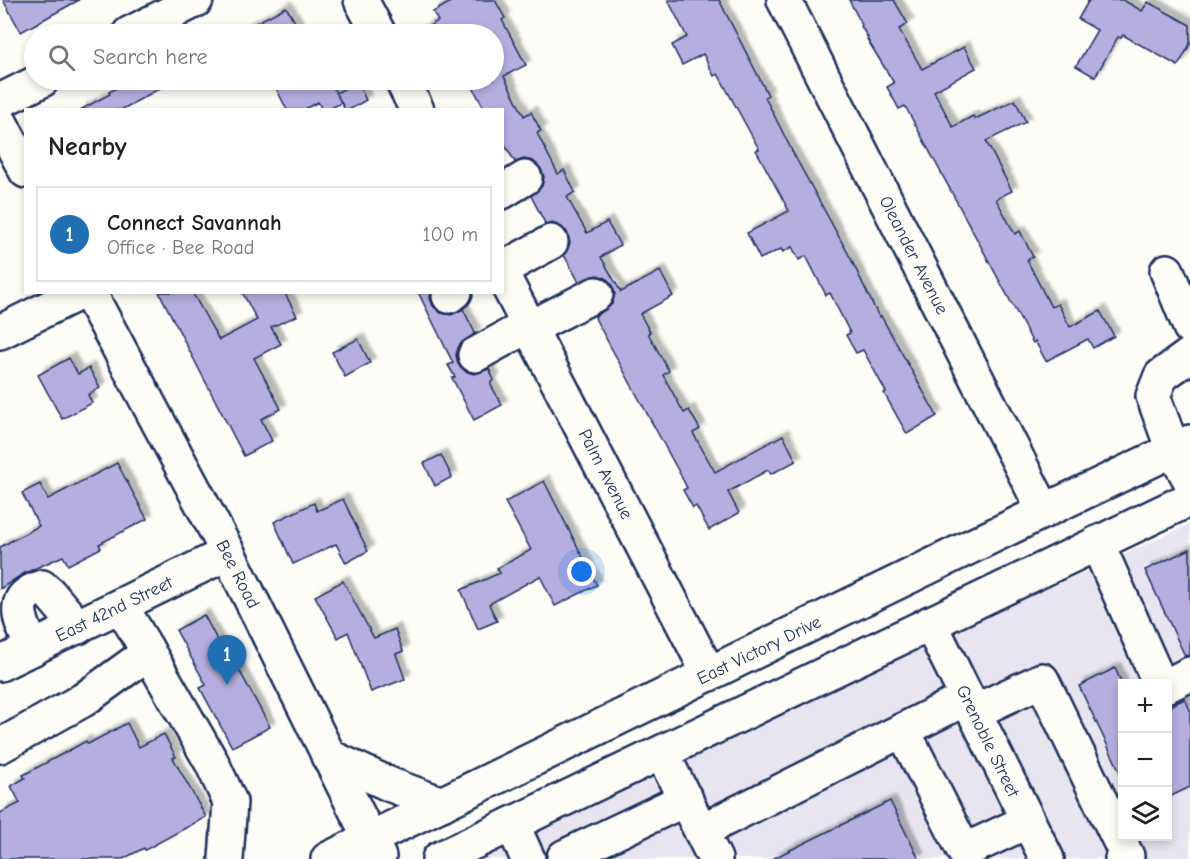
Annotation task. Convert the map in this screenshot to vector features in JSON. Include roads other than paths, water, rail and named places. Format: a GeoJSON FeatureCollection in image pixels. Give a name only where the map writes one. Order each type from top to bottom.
{"type":"FeatureCollection","features":[{"type":"Feature","properties":{"kind":"main road"},"geometry":{"type":"LineString","coordinates":[[149,24],[196,0]]}},
{"type":"Feature","properties":{"kind":"main road"},"geometry":{"type":"LineString","coordinates":[[361,0],[374,24]]}},
{"type":"Feature","properties":{"kind":"main road","name":"Oleander Avenue"},"geometry":{"type":"LineString","coordinates":[[784,0],[1044,511]]}},
{"type":"Feature","properties":{"kind":"main road"},"geometry":{"type":"LineString","coordinates":[[0,101],[24,89]]}},
{"type":"Feature","properties":{"kind":"main road"},"geometry":{"type":"LineString","coordinates":[[407,90],[416,108]]}},
{"type":"Feature","properties":{"kind":"main road"},"geometry":{"type":"LineString","coordinates":[[0,122],[24,167]]}},
{"type":"Feature","properties":{"kind":"main road"},"geometry":{"type":"LineString","coordinates":[[504,268],[550,242]]}},
{"type":"Feature","properties":{"kind":"main road"},"geometry":{"type":"LineString","coordinates":[[1167,272],[1190,327]]}},
{"type":"Feature","properties":{"kind":"main road","name":"Palm Avenue"},"geometry":{"type":"LineString","coordinates":[[504,278],[709,674]]}},
{"type":"Feature","properties":{"kind":"main road"},"geometry":{"type":"LineString","coordinates":[[0,332],[77,294]]}},
{"type":"Feature","properties":{"kind":"main road","name":"Bee Road"},"geometry":{"type":"LineString","coordinates":[[90,294],[228,553],[375,849]]}},
{"type":"Feature","properties":{"kind":"main road"},"geometry":{"type":"LineString","coordinates":[[475,355],[596,294]]}},
{"type":"Feature","properties":{"kind":"main road"},"geometry":{"type":"LineString","coordinates":[[1190,355],[1161,376],[1154,396],[1182,446],[1190,480]]}},
{"type":"Feature","properties":{"kind":"main road","name":"East Victory Drive"},"geometry":{"type":"LineString","coordinates":[[328,859],[375,849],[442,804],[1182,446]]}},
{"type":"Feature","properties":{"kind":"main road"},"geometry":{"type":"LineString","coordinates":[[451,857],[512,825],[1190,499]]}},
{"type":"Feature","properties":{"kind":"main road"},"geometry":{"type":"LineString","coordinates":[[1097,543],[1158,679]]}},
{"type":"Feature","properties":{"kind":"main road","name":"East 42nd Street"},"geometry":{"type":"LineString","coordinates":[[0,664],[228,553]]}},
{"type":"Feature","properties":{"kind":"main road"},"geometry":{"type":"LineString","coordinates":[[32,649],[19,610],[21,598],[30,591],[42,587],[78,627]]}},
{"type":"Feature","properties":{"kind":"main road"},"geometry":{"type":"LineString","coordinates":[[122,606],[212,762],[230,802],[226,859]]}},
{"type":"Feature","properties":{"kind":"main road","name":"Grenoble Street"},"geometry":{"type":"LineString","coordinates":[[930,623],[1047,859]]}},
{"type":"Feature","properties":{"kind":"main road"},"geometry":{"type":"LineString","coordinates":[[0,746],[82,700],[141,658],[146,648]]}},
{"type":"Feature","properties":{"kind":"main road"},"geometry":{"type":"LineString","coordinates":[[1172,683],[1190,674]]}},
{"type":"Feature","properties":{"kind":"main road"},"geometry":{"type":"LineString","coordinates":[[662,753],[708,845],[903,730],[1042,680],[1127,856],[1122,859]]}},
{"type":"Feature","properties":{"kind":"main road"},"geometry":{"type":"LineString","coordinates":[[903,730],[964,851],[1028,821]]}},
{"type":"Feature","properties":{"kind":"main road"},"geometry":{"type":"LineString","coordinates":[[328,756],[391,785],[442,804]]}},
{"type":"Feature","properties":{"kind":"main road"},"geometry":{"type":"LineString","coordinates":[[564,857],[686,800]]}},
{"type":"Feature","properties":{"kind":"main road"},"geometry":{"type":"LineString","coordinates":[[512,825],[528,859]]}},
{"type":"Feature","properties":{"kind":"place","name":"Connect Savannah"},"geometry":{"type":"Point","coordinates":[227,685]}}]}
